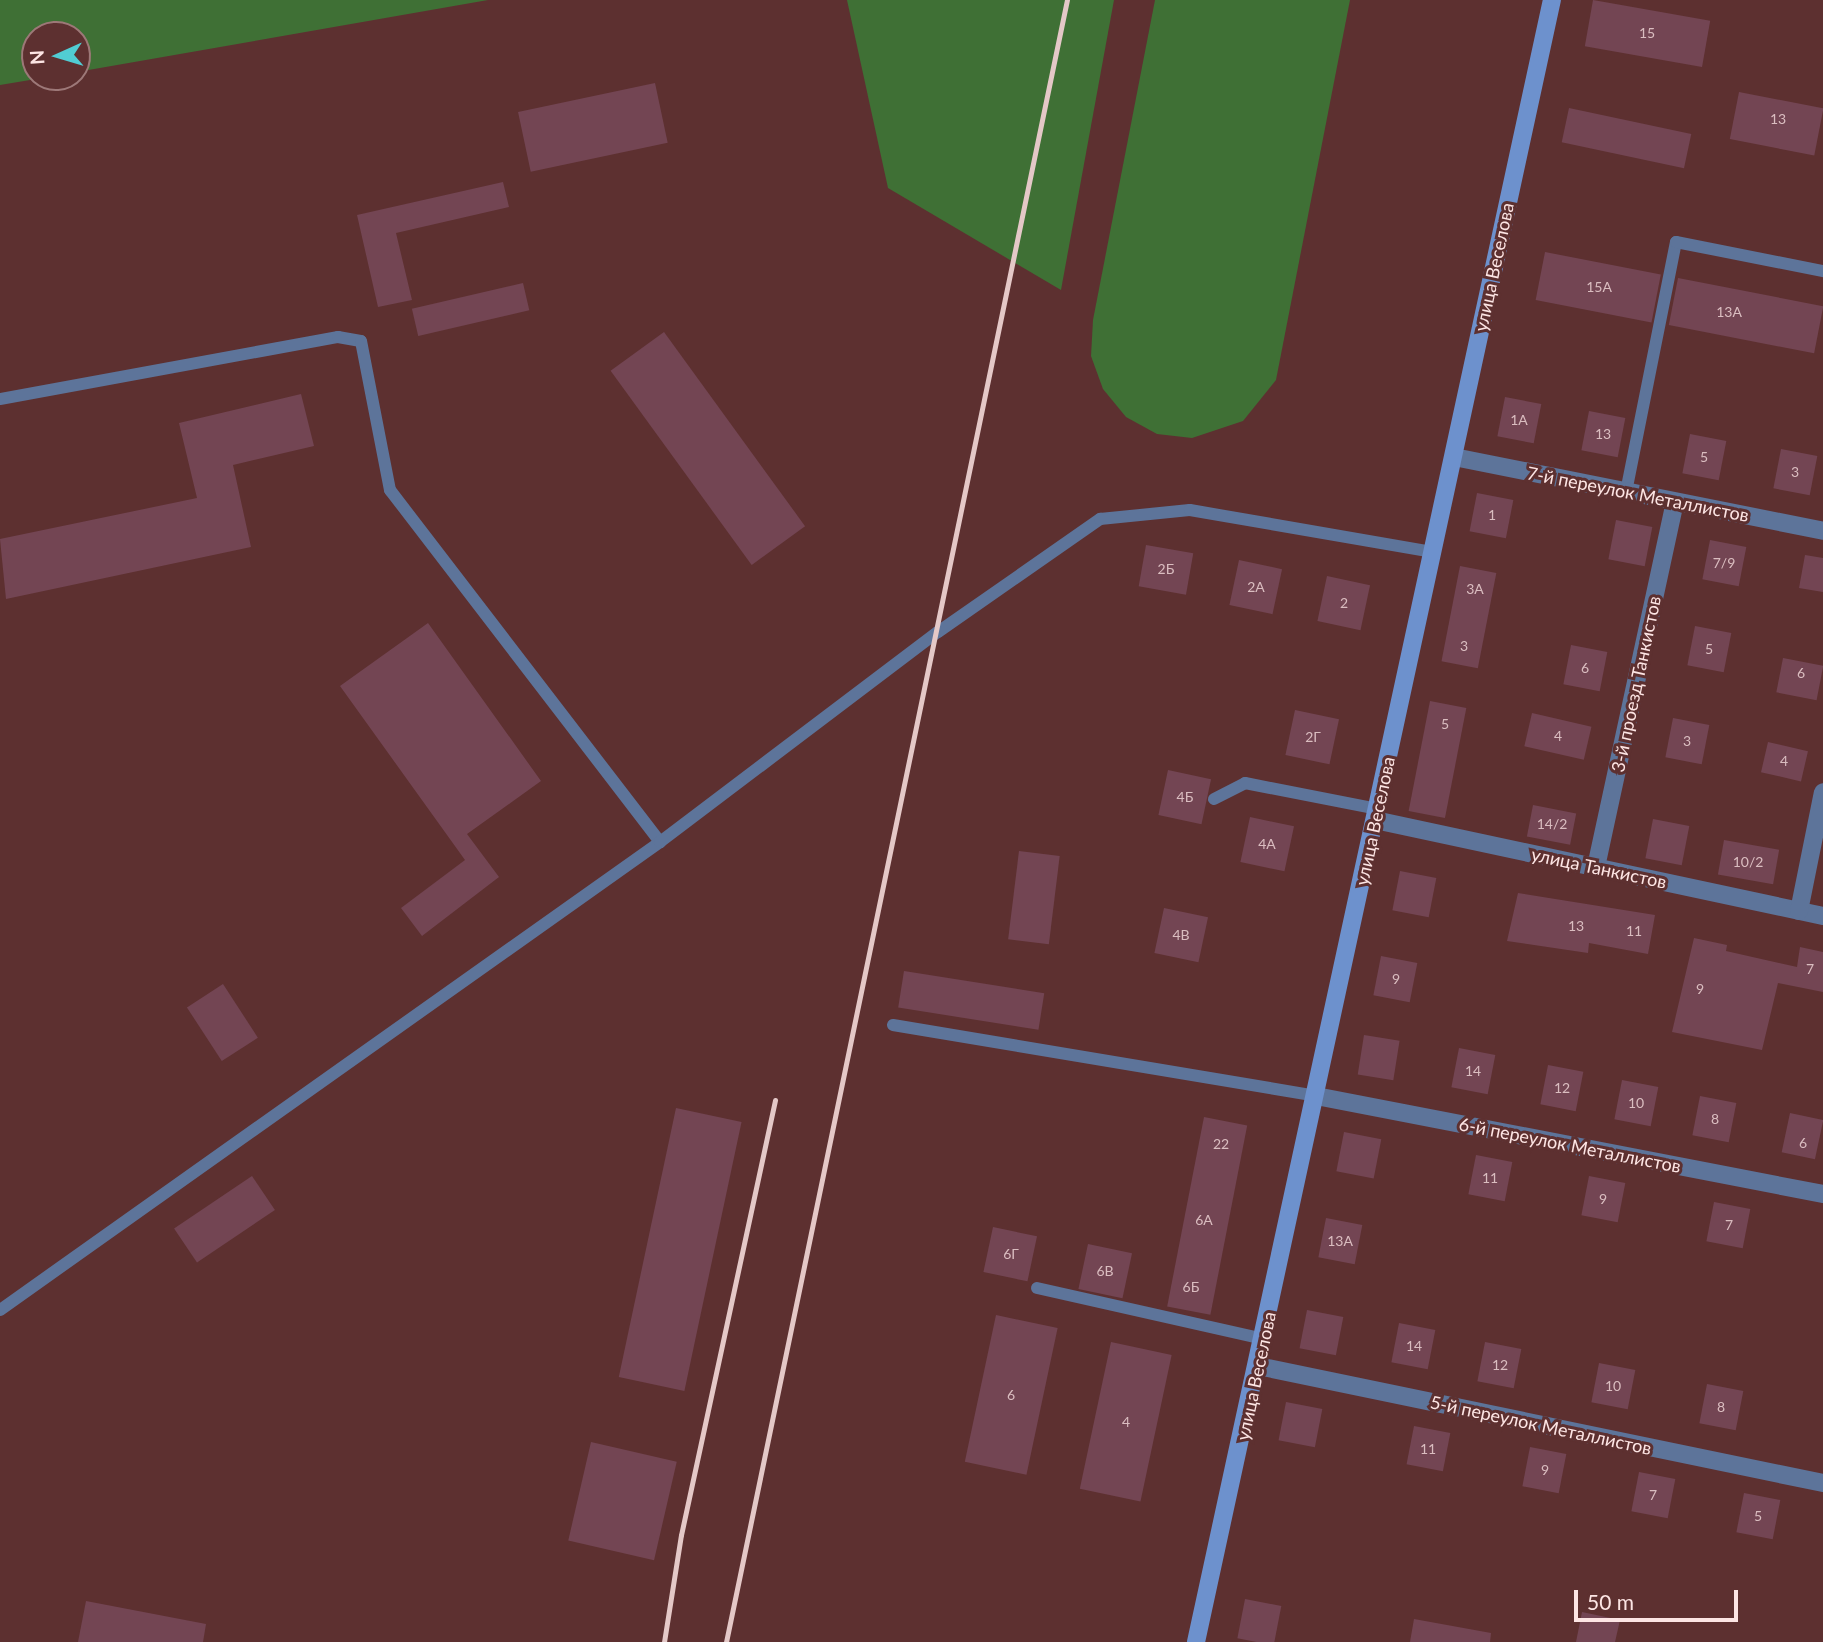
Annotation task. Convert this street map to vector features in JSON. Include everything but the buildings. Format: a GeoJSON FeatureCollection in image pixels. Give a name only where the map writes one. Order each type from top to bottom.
{"type":"FeatureCollection","features":[{"type":"Feature","properties":{"kind":"street","name":"улица Веселова"},"geometry":{"type":"LineString","coordinates":[[1196,1642],[1264,1339],[1552,0]]}},
{"type":"Feature","properties":{"kind":"street","name":"7-й переулок Металлистов"},"geometry":{"type":"LineString","coordinates":[[1454,457],[1823,531]]}},
{"type":"Feature","properties":{"kind":"street","name":"3-й проезд Танкистов"},"geometry":{"type":"LineString","coordinates":[[1596,867],[1675,502]]}},
{"type":"Feature","properties":{"kind":"street"},"geometry":{"type":"LineString","coordinates":[[1798,911],[1823,792]]}},
{"type":"Feature","properties":{"kind":"street","name":"улица Танкистов"},"geometry":{"type":"LineString","coordinates":[[1377,815],[1596,867],[1823,916]]}},
{"type":"Feature","properties":{"kind":"street","name":"6-й переулок Металлистов"},"geometry":{"type":"LineString","coordinates":[[1316,1096],[1823,1194]]}},
{"type":"Feature","properties":{"kind":"street","name":"5-й переулок Металлистов"},"geometry":{"type":"LineString","coordinates":[[1258,1366],[1823,1483]]}},
{"type":"Feature","properties":{"kind":"lane"},"geometry":{"type":"LineString","coordinates":[[1626,492],[1676,242],[1823,271]]}},
{"type":"Feature","properties":{"kind":"lane"},"geometry":{"type":"LineString","coordinates":[[0,399],[338,337],[361,341],[390,491],[660,842]]}},
{"type":"Feature","properties":{"kind":"lane"},"geometry":{"type":"LineString","coordinates":[[0,1310],[660,842],[938,632],[1100,519],[1190,510],[1433,552]]}},
{"type":"Feature","properties":{"kind":"lane"},"geometry":{"type":"LineString","coordinates":[[1214,799],[1245,783],[1377,815]]}},
{"type":"Feature","properties":{"kind":"lane"},"geometry":{"type":"LineString","coordinates":[[893,1024],[1316,1096]]}},
{"type":"Feature","properties":{"kind":"lane"},"geometry":{"type":"LineString","coordinates":[[1037,1289],[1264,1339]]}},
{"type":"Feature","properties":{"kind":"green space"},"geometry":{"type":"Polygon","coordinates":[[[0,0],[488,0],[91,70],[91,21],[21,21],[21,82],[0,85],[0,0]]]}},
{"type":"Feature","properties":{"kind":"green space"},"geometry":{"type":"Polygon","coordinates":[[[847,0],[1114,0],[1061,290],[888,188],[847,0]]]}},
{"type":"Feature","properties":{"kind":"green space"},"geometry":{"type":"Polygon","coordinates":[[[1155,0],[1350,0],[1276,380],[1243,421],[1192,438],[1157,434],[1126,417],[1103,389],[1091,356],[1093,320],[1155,0]]]}},
{"type":"Feature","properties":{"kind":"railway"},"geometry":{"type":"LineString","coordinates":[[726,1642],[1067,0]]}},
{"type":"Feature","properties":{"kind":"railway"},"geometry":{"type":"LineString","coordinates":[[664,1642],[681,1535],[775,1100]]}}]}
